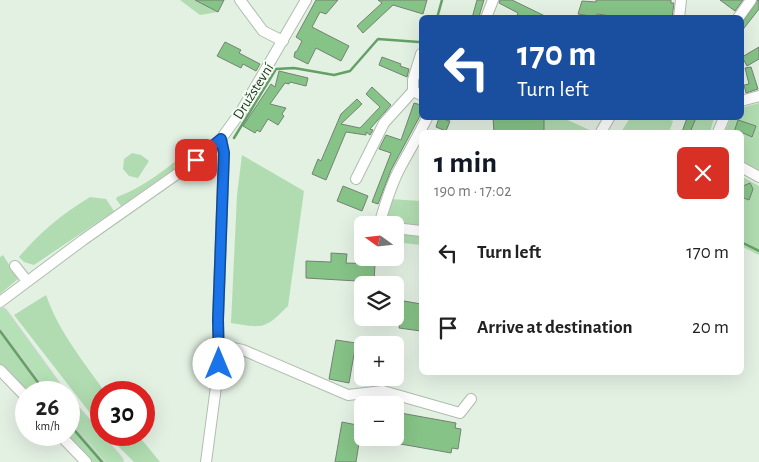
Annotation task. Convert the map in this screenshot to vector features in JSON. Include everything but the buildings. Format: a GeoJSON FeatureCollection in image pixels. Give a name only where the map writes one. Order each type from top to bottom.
{"type":"FeatureCollection","features":[{"type":"Feature","properties":{"kind":"main road"},"geometry":{"type":"LineString","coordinates":[[1,308],[50,381]]}},
{"type":"Feature","properties":{"kind":"main road"},"geometry":{"type":"LineString","coordinates":[[80,420],[116,462]]}},
{"type":"Feature","properties":{"kind":"street"},"geometry":{"type":"LineString","coordinates":[[240,0],[263,31],[283,41]]}},
{"type":"Feature","properties":{"kind":"street","name":"Družstevní"},"geometry":{"type":"LineString","coordinates":[[1,308],[27,281],[187,167],[221,139],[242,110],[306,0]]}},
{"type":"Feature","properties":{"kind":"street"},"geometry":{"type":"LineString","coordinates":[[487,15],[493,0]]}},
{"type":"Feature","properties":{"kind":"street"},"geometry":{"type":"LineString","coordinates":[[679,15],[681,0]]}},
{"type":"Feature","properties":{"kind":"street"},"geometry":{"type":"LineString","coordinates":[[740,15],[751,0]]}},
{"type":"Feature","properties":{"kind":"street"},"geometry":{"type":"LineString","coordinates":[[356,179],[384,124],[417,93],[414,80],[419,61]]}},
{"type":"Feature","properties":{"kind":"street"},"geometry":{"type":"LineString","coordinates":[[744,100],[759,96]]}},
{"type":"Feature","properties":{"kind":"street"},"geometry":{"type":"LineString","coordinates":[[382,216],[401,166],[419,134]]}},
{"type":"Feature","properties":{"kind":"street"},"geometry":{"type":"LineString","coordinates":[[206,462],[219,364],[218,320],[224,153],[221,139]]}},
{"type":"Feature","properties":{"kind":"street"},"geometry":{"type":"LineString","coordinates":[[744,169],[759,177]]}},
{"type":"Feature","properties":{"kind":"street"},"geometry":{"type":"LineString","coordinates":[[404,229],[419,231]]}},
{"type":"Feature","properties":{"kind":"street"},"geometry":{"type":"LineString","coordinates":[[16,266],[27,281]]}},
{"type":"Feature","properties":{"kind":"street"},"geometry":{"type":"LineString","coordinates":[[219,345],[243,350],[348,395],[384,391],[460,413],[472,399]]}},
{"type":"Feature","properties":{"kind":"street"},"geometry":{"type":"LineString","coordinates":[[0,370],[15,386]]}},
{"type":"Feature","properties":{"kind":"street"},"geometry":{"type":"LineString","coordinates":[[71,446],[86,462]]}},
{"type":"Feature","properties":{"kind":"green space"},"geometry":{"type":"Polygon","coordinates":[[[180,0],[195,0],[218,12],[200,15],[180,0]]]}},
{"type":"Feature","properties":{"kind":"green space"},"geometry":{"type":"Polygon","coordinates":[[[759,103],[759,171],[744,163],[744,130],[726,130],[730,120],[744,120],[744,107],[759,103]]]}},
{"type":"Feature","properties":{"kind":"green space"},"geometry":{"type":"Polygon","coordinates":[[[544,120],[567,120],[590,130],[544,130],[544,120]]]}},
{"type":"Feature","properties":{"kind":"green space"},"geometry":{"type":"Polygon","coordinates":[[[629,120],[673,121],[670,130],[622,130],[629,120]]]}},
{"type":"Feature","properties":{"kind":"green space"},"geometry":{"type":"Polygon","coordinates":[[[695,120],[713,120],[711,130],[691,130],[695,120]]]}},
{"type":"Feature","properties":{"kind":"green space"},"geometry":{"type":"Polygon","coordinates":[[[191,150],[192,153],[174,166],[175,168],[121,206],[116,199],[117,197],[146,182],[191,150]]]}},
{"type":"Feature","properties":{"kind":"green space"},"geometry":{"type":"Polygon","coordinates":[[[132,153],[141,155],[149,161],[138,178],[129,176],[123,169],[124,159],[132,153]]]}},
{"type":"Feature","properties":{"kind":"green space"},"geometry":{"type":"Polygon","coordinates":[[[242,155],[304,191],[288,306],[268,323],[257,326],[231,323],[237,195],[242,155]]]}},
{"type":"Feature","properties":{"kind":"green space"},"geometry":{"type":"Polygon","coordinates":[[[744,178],[759,186],[759,255],[744,248],[744,178]]]}},
{"type":"Feature","properties":{"kind":"green space"},"geometry":{"type":"Polygon","coordinates":[[[90,197],[106,199],[114,211],[34,265],[24,262],[19,257],[52,224],[90,197]]]}},
{"type":"Feature","properties":{"kind":"green space"},"geometry":{"type":"Polygon","coordinates":[[[389,199],[419,201],[419,245],[404,243],[404,216],[387,216],[389,199]]]}},
{"type":"Feature","properties":{"kind":"green space"},"geometry":{"type":"Polygon","coordinates":[[[3,255],[18,279],[0,294],[0,257],[3,255]]]}},
{"type":"Feature","properties":{"kind":"green space"},"geometry":{"type":"Polygon","coordinates":[[[46,295],[51,309],[65,334],[97,381],[90,381],[90,413],[80,400],[80,381],[65,381],[14,315],[46,295]]]}},
{"type":"Feature","properties":{"kind":"green space"},"geometry":{"type":"Polygon","coordinates":[[[0,326],[40,381],[15,381],[0,366],[0,326]]]}},
{"type":"Feature","properties":{"kind":"green space"},"geometry":{"type":"Polygon","coordinates":[[[80,432],[105,462],[89,462],[74,446],[80,446],[80,432]]]}},
{"type":"Feature","properties":{"kind":"green space"},"geometry":{"type":"Polygon","coordinates":[[[118,446],[147,446],[160,462],[134,462],[118,446]]]}},
{"type":"Feature","properties":{"kind":"waterway"},"geometry":{"type":"LineString","coordinates":[[438,15],[442,0]]}},
{"type":"Feature","properties":{"kind":"waterway"},"geometry":{"type":"LineString","coordinates":[[234,138],[276,69],[294,68],[334,75],[350,71],[378,39],[419,42]]}},
{"type":"Feature","properties":{"kind":"waterway"},"geometry":{"type":"LineString","coordinates":[[744,244],[759,251]]}},
{"type":"Feature","properties":{"kind":"waterway"},"geometry":{"type":"LineString","coordinates":[[0,331],[37,381]]}},
{"type":"Feature","properties":{"kind":"waterway"},"geometry":{"type":"LineString","coordinates":[[80,437],[102,462]]}},
{"type":"Feature","properties":{"kind":"route"},"geometry":{"type":"LineString","coordinates":[[196,160],[221,139],[224,153],[218,320],[219,364]]}}]}
